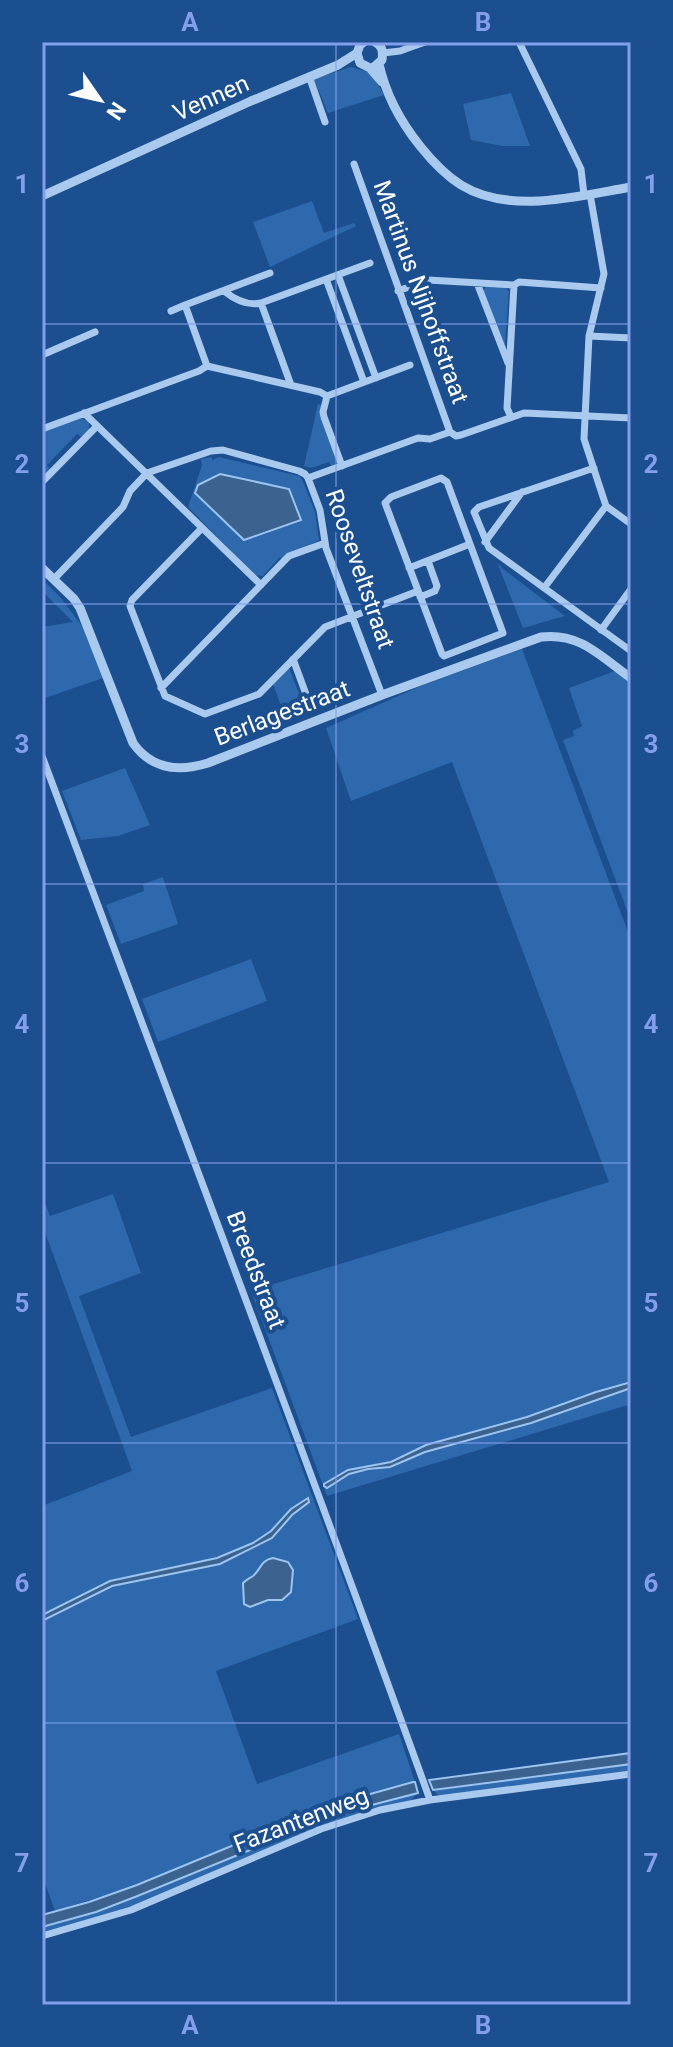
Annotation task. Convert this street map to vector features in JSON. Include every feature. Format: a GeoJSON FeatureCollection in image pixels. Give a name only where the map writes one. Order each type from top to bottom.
{"type":"FeatureCollection","features":[{"type":"Feature","properties":{"kind":"street"},"geometry":{"type":"LineString","coordinates":[[364,42],[360,45],[358,58],[375,66],[390,101],[410,134],[440,168],[464,187],[513,200],[540,200],[631,187]]}},
{"type":"Feature","properties":{"kind":"street"},"geometry":{"type":"LineString","coordinates":[[375,42],[383,53]]}},
{"type":"Feature","properties":{"kind":"street"},"geometry":{"type":"LineString","coordinates":[[383,53],[425,42]]}},
{"type":"Feature","properties":{"kind":"street"},"geometry":{"type":"LineString","coordinates":[[519,42],[581,169],[587,194],[603,267],[589,336],[584,439],[606,506],[631,524]]}},
{"type":"Feature","properties":{"kind":"street"},"geometry":{"type":"LineString","coordinates":[[375,66],[383,53]]}},
{"type":"Feature","properties":{"kind":"street","name":"Vennen"},"geometry":{"type":"LineString","coordinates":[[42,196],[309,76],[358,58]]}},
{"type":"Feature","properties":{"kind":"street"},"geometry":{"type":"LineString","coordinates":[[309,76],[325,122]]}},
{"type":"Feature","properties":{"kind":"street","name":"Martinus Nijhoffstraat"},"geometry":{"type":"LineString","coordinates":[[354,164],[450,432]]}},
{"type":"Feature","properties":{"kind":"street"},"geometry":{"type":"LineString","coordinates":[[224,291],[235,299],[257,305],[370,263]]}},
{"type":"Feature","properties":{"kind":"street"},"geometry":{"type":"LineString","coordinates":[[171,311],[270,273]]}},
{"type":"Feature","properties":{"kind":"street"},"geometry":{"type":"LineString","coordinates":[[338,275],[376,378]]}},
{"type":"Feature","properties":{"kind":"street"},"geometry":{"type":"LineString","coordinates":[[326,279],[364,382]]}},
{"type":"Feature","properties":{"kind":"street"},"geometry":{"type":"LineString","coordinates":[[398,291],[428,280],[601,288]]}},
{"type":"Feature","properties":{"kind":"street"},"geometry":{"type":"LineString","coordinates":[[477,283],[510,367]]}},
{"type":"Feature","properties":{"kind":"street"},"geometry":{"type":"LineString","coordinates":[[511,417],[507,408],[514,285]]}},
{"type":"Feature","properties":{"kind":"street"},"geometry":{"type":"LineString","coordinates":[[261,303],[291,385]]}},
{"type":"Feature","properties":{"kind":"street"},"geometry":{"type":"LineString","coordinates":[[185,305],[207,366]]}},
{"type":"Feature","properties":{"kind":"street"},"geometry":{"type":"LineString","coordinates":[[42,355],[95,332]]}},
{"type":"Feature","properties":{"kind":"street"},"geometry":{"type":"LineString","coordinates":[[589,336],[631,338]]}},
{"type":"Feature","properties":{"kind":"street"},"geometry":{"type":"LineString","coordinates":[[327,396],[410,365]]}},
{"type":"Feature","properties":{"kind":"street"},"geometry":{"type":"LineString","coordinates":[[42,429],[207,366],[327,396]]}},
{"type":"Feature","properties":{"kind":"street"},"geometry":{"type":"LineString","coordinates":[[327,396],[324,417],[342,466]]}},
{"type":"Feature","properties":{"kind":"street"},"geometry":{"type":"LineString","coordinates":[[84,413],[261,585]]}},
{"type":"Feature","properties":{"kind":"street"},"geometry":{"type":"LineString","coordinates":[[308,478],[418,438],[430,439],[450,432],[461,435],[524,413],[631,418]]}},
{"type":"Feature","properties":{"kind":"street"},"geometry":{"type":"LineString","coordinates":[[42,482],[97,426]]}},
{"type":"Feature","properties":{"kind":"street","name":"Rooseveltstraat"},"geometry":{"type":"LineString","coordinates":[[147,473],[197,455],[223,450],[299,471],[308,478],[320,510],[325,543],[382,695]]}},
{"type":"Feature","properties":{"kind":"street"},"geometry":{"type":"LineString","coordinates":[[594,468],[474,510],[489,548],[631,651]]}},
{"type":"Feature","properties":{"kind":"street"},"geometry":{"type":"LineString","coordinates":[[54,579],[123,507],[130,491],[147,473]]}},
{"type":"Feature","properties":{"kind":"street"},"geometry":{"type":"LineString","coordinates":[[444,479],[470,544],[503,633],[444,656],[385,503],[391,497],[444,479]]}},
{"type":"Feature","properties":{"kind":"street"},"geometry":{"type":"LineString","coordinates":[[485,542],[522,492]]}},
{"type":"Feature","properties":{"kind":"street"},"geometry":{"type":"LineString","coordinates":[[544,588],[606,506]]}},
{"type":"Feature","properties":{"kind":"street"},"geometry":{"type":"LineString","coordinates":[[202,528],[132,600],[130,606],[165,696],[205,714],[259,694],[325,627],[435,591],[437,586],[428,561]]}},
{"type":"Feature","properties":{"kind":"street"},"geometry":{"type":"LineString","coordinates":[[161,688],[289,556],[325,543]]}},
{"type":"Feature","properties":{"kind":"street"},"geometry":{"type":"LineString","coordinates":[[409,568],[470,544]]}},
{"type":"Feature","properties":{"kind":"street","name":"Berlagestraat"},"geometry":{"type":"LineString","coordinates":[[42,568],[74,599],[84,616],[133,743],[152,760],[177,769],[201,765],[382,695],[551,635],[579,641],[631,678]]}},
{"type":"Feature","properties":{"kind":"street"},"geometry":{"type":"LineString","coordinates":[[601,630],[631,589]]}},
{"type":"Feature","properties":{"kind":"street"},"geometry":{"type":"LineString","coordinates":[[293,659],[310,705]]}},
{"type":"Feature","properties":{"kind":"street","name":"Breedstraat"},"geometry":{"type":"LineString","coordinates":[[42,756],[313,1476],[430,1800]]}},
{"type":"Feature","properties":{"kind":"street","name":"Fazantenweg"},"geometry":{"type":"LineString","coordinates":[[42,1936],[131,1910],[340,1822],[380,1810],[430,1800],[631,1774]]}},
{"type":"Feature","properties":{"kind":"shaded area"},"geometry":{"type":"Polygon","coordinates":[[[351,67],[371,73],[384,95],[328,113],[314,79],[351,67]]]}},
{"type":"Feature","properties":{"kind":"shaded area"},"geometry":{"type":"Polygon","coordinates":[[[511,93],[530,146],[502,146],[471,140],[463,104],[511,93]]]}},
{"type":"Feature","properties":{"kind":"shaded area"},"geometry":{"type":"Polygon","coordinates":[[[312,201],[324,233],[354,223],[356,226],[270,267],[253,222],[312,201]]]}},
{"type":"Feature","properties":{"kind":"shaded area"},"geometry":{"type":"Polygon","coordinates":[[[486,287],[505,287],[509,291],[507,347],[504,347],[483,291],[486,287]]]}},
{"type":"Feature","properties":{"kind":"shaded area"},"geometry":{"type":"Polygon","coordinates":[[[318,404],[321,405],[320,416],[337,461],[332,467],[329,462],[311,468],[304,466],[318,404]]]}},
{"type":"Feature","properties":{"kind":"shaded area"},"geometry":{"type":"Polygon","coordinates":[[[81,418],[89,422],[89,430],[82,437],[77,434],[47,465],[50,470],[42,476],[42,432],[81,418]]]}},
{"type":"Feature","properties":{"kind":"shaded area"},"geometry":{"type":"Polygon","coordinates":[[[212,457],[212,460],[219,457],[299,476],[315,512],[319,540],[280,557],[263,576],[255,575],[188,507],[202,465],[201,459],[212,457]]]}},
{"type":"Feature","properties":{"kind":"shaded area"},"geometry":{"type":"Polygon","coordinates":[[[220,474],[289,489],[301,520],[244,540],[195,493],[198,485],[220,474]]]}},
{"type":"Feature","properties":{"kind":"shaded area"},"geometry":{"type":"Polygon","coordinates":[[[497,562],[503,569],[565,616],[523,628],[497,562]]]}},
{"type":"Feature","properties":{"kind":"shaded area"},"geometry":{"type":"Polygon","coordinates":[[[42,581],[60,597],[82,626],[103,678],[42,699],[42,627],[73,622],[42,591],[42,581]]]}},
{"type":"Feature","properties":{"kind":"shaded area"},"geometry":{"type":"Polygon","coordinates":[[[522,649],[631,940],[631,1382],[527,1417],[426,1445],[391,1462],[348,1470],[324,1486],[349,1474],[390,1467],[425,1452],[531,1423],[631,1388],[631,1404],[327,1496],[251,1291],[609,1182],[452,762],[351,801],[326,728],[423,685],[522,649]]]}},
{"type":"Feature","properties":{"kind":"shaded area"},"geometry":{"type":"Polygon","coordinates":[[[289,668],[307,714],[287,722],[273,684],[289,668]]]}},
{"type":"Feature","properties":{"kind":"shaded area"},"geometry":{"type":"Polygon","coordinates":[[[615,671],[631,683],[631,921],[563,740],[574,736],[573,731],[582,726],[569,688],[615,671]]]}},
{"type":"Feature","properties":{"kind":"shaded area"},"geometry":{"type":"Polygon","coordinates":[[[125,768],[150,825],[118,836],[81,840],[62,791],[125,768]]]}},
{"type":"Feature","properties":{"kind":"shaded area"},"geometry":{"type":"Polygon","coordinates":[[[163,877],[178,924],[121,944],[106,905],[144,891],[143,884],[163,877]]]}},
{"type":"Feature","properties":{"kind":"shaded area"},"geometry":{"type":"Polygon","coordinates":[[[251,959],[267,1001],[158,1042],[142,999],[251,959]]]}},
{"type":"Feature","properties":{"kind":"shaded area"},"geometry":{"type":"Polygon","coordinates":[[[113,1194],[141,1273],[79,1296],[131,1437],[272,1388],[358,1619],[216,1671],[257,1784],[399,1734],[415,1782],[331,1805],[137,1885],[55,1911],[42,1875],[42,1506],[132,1471],[42,1224],[42,1195],[50,1216],[113,1194]]]}},
{"type":"Feature","properties":{"kind":"shaded area"},"geometry":{"type":"Polygon","coordinates":[[[631,1382],[631,1388],[531,1423],[425,1452],[390,1467],[349,1474],[327,1488],[324,1486],[348,1470],[391,1462],[426,1445],[527,1417],[631,1382]]]}},
{"type":"Feature","properties":{"kind":"shaded area"},"geometry":{"type":"Polygon","coordinates":[[[308,1498],[309,1502],[292,1515],[272,1538],[220,1564],[112,1586],[42,1621],[42,1615],[110,1581],[217,1558],[253,1543],[308,1498]]]}},
{"type":"Feature","properties":{"kind":"shaded area"},"geometry":{"type":"Polygon","coordinates":[[[273,1558],[288,1562],[293,1570],[291,1592],[282,1600],[268,1600],[250,1607],[244,1604],[243,1583],[273,1558]]]}},
{"type":"Feature","properties":{"kind":"shaded area"},"geometry":{"type":"Polygon","coordinates":[[[631,1753],[631,1764],[433,1790],[429,1780],[631,1753]]]}},
{"type":"Feature","properties":{"kind":"shaded area"},"geometry":{"type":"Polygon","coordinates":[[[631,1764],[631,1771],[439,1796],[433,1790],[631,1764]]]}},
{"type":"Feature","properties":{"kind":"shaded area"},"geometry":{"type":"Polygon","coordinates":[[[415,1782],[418,1793],[341,1813],[96,1912],[42,1927],[42,1915],[137,1885],[331,1805],[415,1782]]]}},
{"type":"Feature","properties":{"kind":"shaded area"},"geometry":{"type":"Polygon","coordinates":[[[418,1793],[411,1800],[299,1835],[119,1911],[42,1933],[42,1927],[148,1892],[311,1824],[364,1806],[418,1793]]]}}]}
